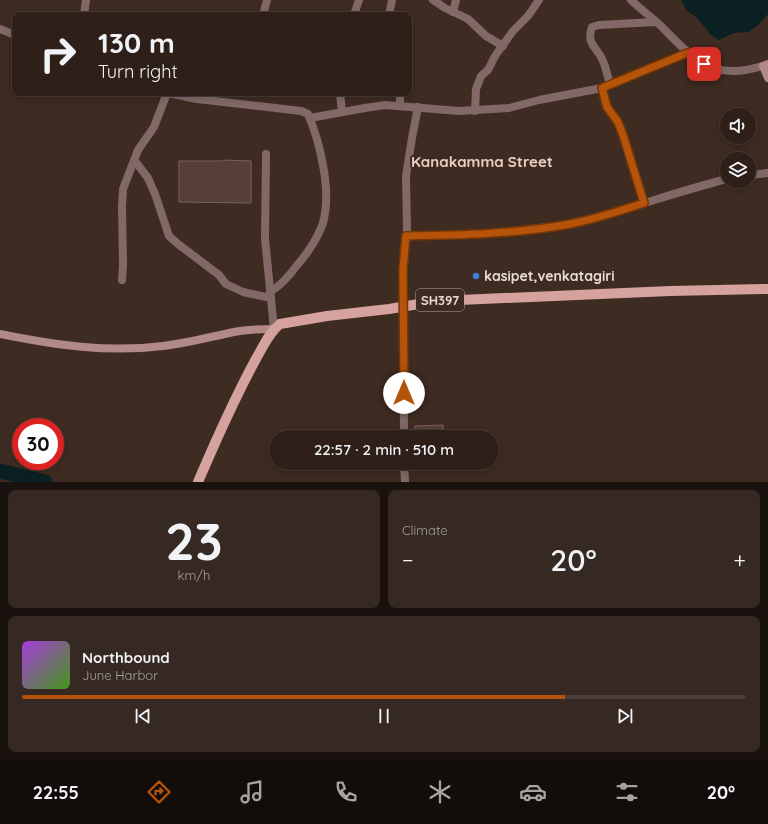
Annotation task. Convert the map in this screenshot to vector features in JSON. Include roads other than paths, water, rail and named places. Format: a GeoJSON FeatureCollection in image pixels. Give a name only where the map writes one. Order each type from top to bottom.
{"type":"FeatureCollection","features":[{"type":"Feature","properties":{"kind":"main road"},"geometry":{"type":"LineString","coordinates":[[766,65],[768,78]]}},
{"type":"Feature","properties":{"kind":"main road","name":"SH397"},"geometry":{"type":"LineString","coordinates":[[274,329],[280,324],[437,301],[670,291],[768,289]]}},
{"type":"Feature","properties":{"kind":"main road"},"geometry":{"type":"LineString","coordinates":[[0,334],[74,347],[135,349],[190,342],[236,332],[274,329]]}},
{"type":"Feature","properties":{"kind":"main road"},"geometry":{"type":"LineString","coordinates":[[198,482],[241,388],[274,329]]}},
{"type":"Feature","properties":{"kind":"street"},"geometry":{"type":"LineString","coordinates":[[84,12],[86,0]]}},
{"type":"Feature","properties":{"kind":"street"},"geometry":{"type":"LineString","coordinates":[[264,12],[267,0]]}},
{"type":"Feature","properties":{"kind":"street"},"geometry":{"type":"LineString","coordinates":[[355,12],[359,0]]}},
{"type":"Feature","properties":{"kind":"street"},"geometry":{"type":"LineString","coordinates":[[390,12],[392,0]]}},
{"type":"Feature","properties":{"kind":"street"},"geometry":{"type":"LineString","coordinates":[[433,0],[468,19],[486,36],[503,46]]}},
{"type":"Feature","properties":{"kind":"street"},"geometry":{"type":"LineString","coordinates":[[453,12],[456,0]]}},
{"type":"Feature","properties":{"kind":"street"},"geometry":{"type":"LineString","coordinates":[[475,111],[476,89],[481,76],[488,70],[513,31],[528,16],[538,0]]}},
{"type":"Feature","properties":{"kind":"street"},"geometry":{"type":"LineString","coordinates":[[632,0],[687,53],[704,64],[722,71],[737,71],[766,65]]}},
{"type":"Feature","properties":{"kind":"street"},"geometry":{"type":"LineString","coordinates":[[610,84],[602,59],[592,45],[590,32],[592,27],[599,25],[656,22]]}},
{"type":"Feature","properties":{"kind":"street"},"geometry":{"type":"LineString","coordinates":[[0,29],[12,34]]}},
{"type":"Feature","properties":{"kind":"street"},"geometry":{"type":"LineString","coordinates":[[310,118],[385,105],[418,107],[445,111],[475,111],[509,108],[539,100],[602,88],[687,53]]}},
{"type":"Feature","properties":{"kind":"street"},"geometry":{"type":"LineString","coordinates":[[602,88],[607,107],[618,122],[623,135],[644,203]]}},
{"type":"Feature","properties":{"kind":"street"},"geometry":{"type":"LineString","coordinates":[[122,280],[123,188],[135,161],[138,150],[154,127],[166,96]]}},
{"type":"Feature","properties":{"kind":"street"},"geometry":{"type":"LineString","coordinates":[[182,96],[301,111],[308,114],[315,129],[323,163],[326,200],[324,220],[315,239],[301,261],[270,295]]}},
{"type":"Feature","properties":{"kind":"street"},"geometry":{"type":"LineString","coordinates":[[338,113],[340,96]]}},
{"type":"Feature","properties":{"kind":"street"},"geometry":{"type":"LineString","coordinates":[[400,96],[400,106]]}},
{"type":"Feature","properties":{"kind":"street"},"geometry":{"type":"LineString","coordinates":[[404,430],[403,269],[406,236],[406,176],[418,107]]}},
{"type":"Feature","properties":{"kind":"street"},"geometry":{"type":"LineString","coordinates":[[266,154],[265,239],[274,329]]}},
{"type":"Feature","properties":{"kind":"street"},"geometry":{"type":"LineString","coordinates":[[135,161],[148,178],[169,236],[219,275],[226,284],[243,292],[270,295]]}},
{"type":"Feature","properties":{"kind":"street"},"geometry":{"type":"LineString","coordinates":[[756,174],[768,173]]}},
{"type":"Feature","properties":{"kind":"street"},"geometry":{"type":"LineString","coordinates":[[406,236],[466,235],[517,231],[571,224],[720,180]]}},
{"type":"Feature","properties":{"kind":"street"},"geometry":{"type":"LineString","coordinates":[[404,470],[404,482]]}},
{"type":"Feature","properties":{"kind":"water"},"geometry":{"type":"Polygon","coordinates":[[[681,0],[768,0],[768,14],[757,26],[748,32],[734,33],[719,40],[712,36],[696,17],[687,11],[681,0]]]}},
{"type":"Feature","properties":{"kind":"waterway"},"geometry":{"type":"LineString","coordinates":[[0,471],[45,482]]}},
{"type":"Feature","properties":{"kind":"place","name":"kasipet,venkatagiri"},"geometry":{"type":"Point","coordinates":[476,276]}},
{"type":"Feature","properties":{"kind":"district","name":"Kanakamma Street"},"geometry":{"type":"Point","coordinates":[482,161]}}]}
